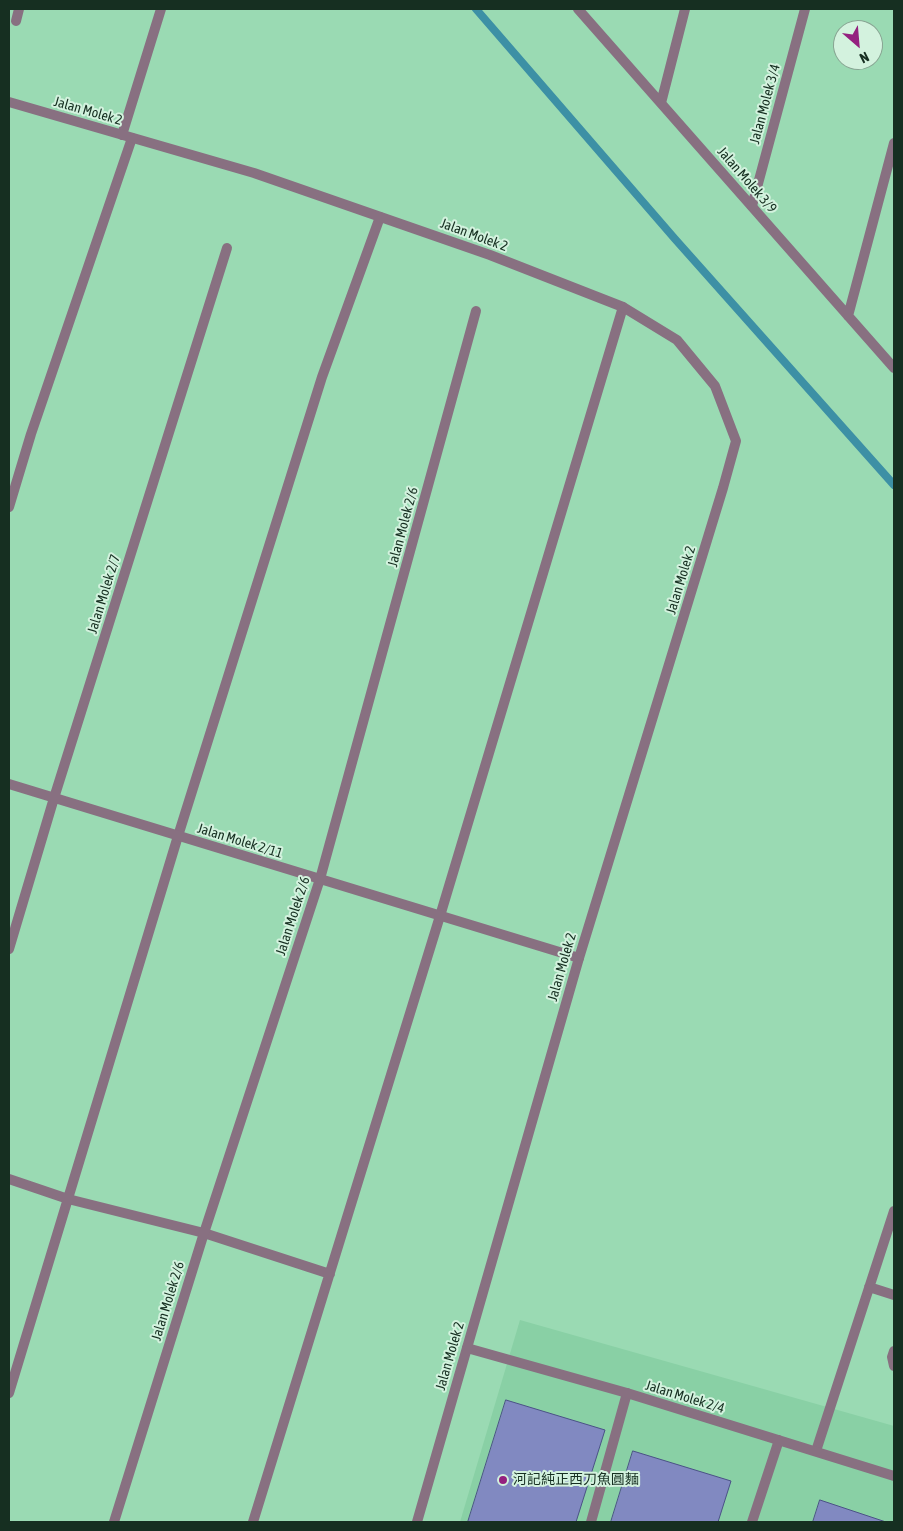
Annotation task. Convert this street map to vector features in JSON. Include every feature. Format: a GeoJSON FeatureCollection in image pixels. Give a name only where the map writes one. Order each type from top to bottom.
{"type":"FeatureCollection","features":[{"type":"Feature","properties":{"kind":"street"},"geometry":{"type":"LineString","coordinates":[[16,21],[20,9]]}},
{"type":"Feature","properties":{"kind":"street"},"geometry":{"type":"LineString","coordinates":[[9,506],[127,136],[161,9]]}},
{"type":"Feature","properties":{"kind":"street","name":"Jalan Molek 3/9"},"geometry":{"type":"LineString","coordinates":[[578,9],[894,368]]}},
{"type":"Feature","properties":{"kind":"street"},"geometry":{"type":"LineString","coordinates":[[661,102],[685,9]]}},
{"type":"Feature","properties":{"kind":"street","name":"Jalan Molek 3/4"},"geometry":{"type":"LineString","coordinates":[[752,206],[805,9]]}},
{"type":"Feature","properties":{"kind":"street","name":"Jalan Molek 2"},"geometry":{"type":"LineString","coordinates":[[9,102],[254,173],[490,255],[623,307],[677,340],[715,386],[736,441],[724,488],[579,958],[417,1522]]}},
{"type":"Feature","properties":{"kind":"street"},"geometry":{"type":"LineString","coordinates":[[848,316],[894,143]]}},
{"type":"Feature","properties":{"kind":"street"},"geometry":{"type":"LineString","coordinates":[[9,1393],[178,836],[322,377],[380,217]]}},
{"type":"Feature","properties":{"kind":"street","name":"Jalan Molek 2/7"},"geometry":{"type":"LineString","coordinates":[[9,949],[54,798],[227,248]]}},
{"type":"Feature","properties":{"kind":"street"},"geometry":{"type":"LineString","coordinates":[[253,1522],[440,916],[623,307]]}},
{"type":"Feature","properties":{"kind":"street","name":"Jalan Molek 2/6"},"geometry":{"type":"LineString","coordinates":[[114,1522],[204,1233],[320,879],[476,311]]}},
{"type":"Feature","properties":{"kind":"street","name":"Jalan Molek 2/11"},"geometry":{"type":"LineString","coordinates":[[9,784],[579,958]]}},
{"type":"Feature","properties":{"kind":"street"},"geometry":{"type":"LineString","coordinates":[[9,1179],[68,1198],[204,1233],[330,1274]]}},
{"type":"Feature","properties":{"kind":"street"},"geometry":{"type":"LineString","coordinates":[[816,1451],[894,1211]]}},
{"type":"Feature","properties":{"kind":"street"},"geometry":{"type":"LineString","coordinates":[[869,1287],[894,1295]]}},
{"type":"Feature","properties":{"kind":"street","name":"Jalan Molek 2/4"},"geometry":{"type":"LineString","coordinates":[[467,1348],[628,1393],[894,1476]]}},
{"type":"Feature","properties":{"kind":"street"},"geometry":{"type":"LineString","coordinates":[[894,1351],[892,1357],[894,1366]]}},
{"type":"Feature","properties":{"kind":"street"},"geometry":{"type":"LineString","coordinates":[[591,1522],[628,1393]]}},
{"type":"Feature","properties":{"kind":"street"},"geometry":{"type":"LineString","coordinates":[[752,1522],[779,1440]]}},
{"type":"Feature","properties":{"kind":"shaded area"},"geometry":{"type":"Polygon","coordinates":[[[520,1320],[894,1426],[894,1522],[460,1522],[520,1320]]]}},
{"type":"Feature","properties":{"kind":"building"},"geometry":{"type":"Polygon","coordinates":[[[506,1400],[605,1430],[576,1522],[468,1522],[506,1400]]]}},
{"type":"Feature","properties":{"kind":"building"},"geometry":{"type":"Polygon","coordinates":[[[633,1451],[731,1481],[718,1522],[611,1522],[633,1451]]]}},
{"type":"Feature","properties":{"kind":"building"},"geometry":{"type":"Polygon","coordinates":[[[820,1500],[886,1522],[813,1522],[820,1500]]]}},
{"type":"Feature","properties":{"kind":"waterway"},"geometry":{"type":"LineString","coordinates":[[476,9],[675,239],[894,485]]}},
{"type":"Feature","properties":{"kind":"place","name":"河記純正西刀魚圓麵"},"geometry":{"type":"Point","coordinates":[503,1480]}}]}
